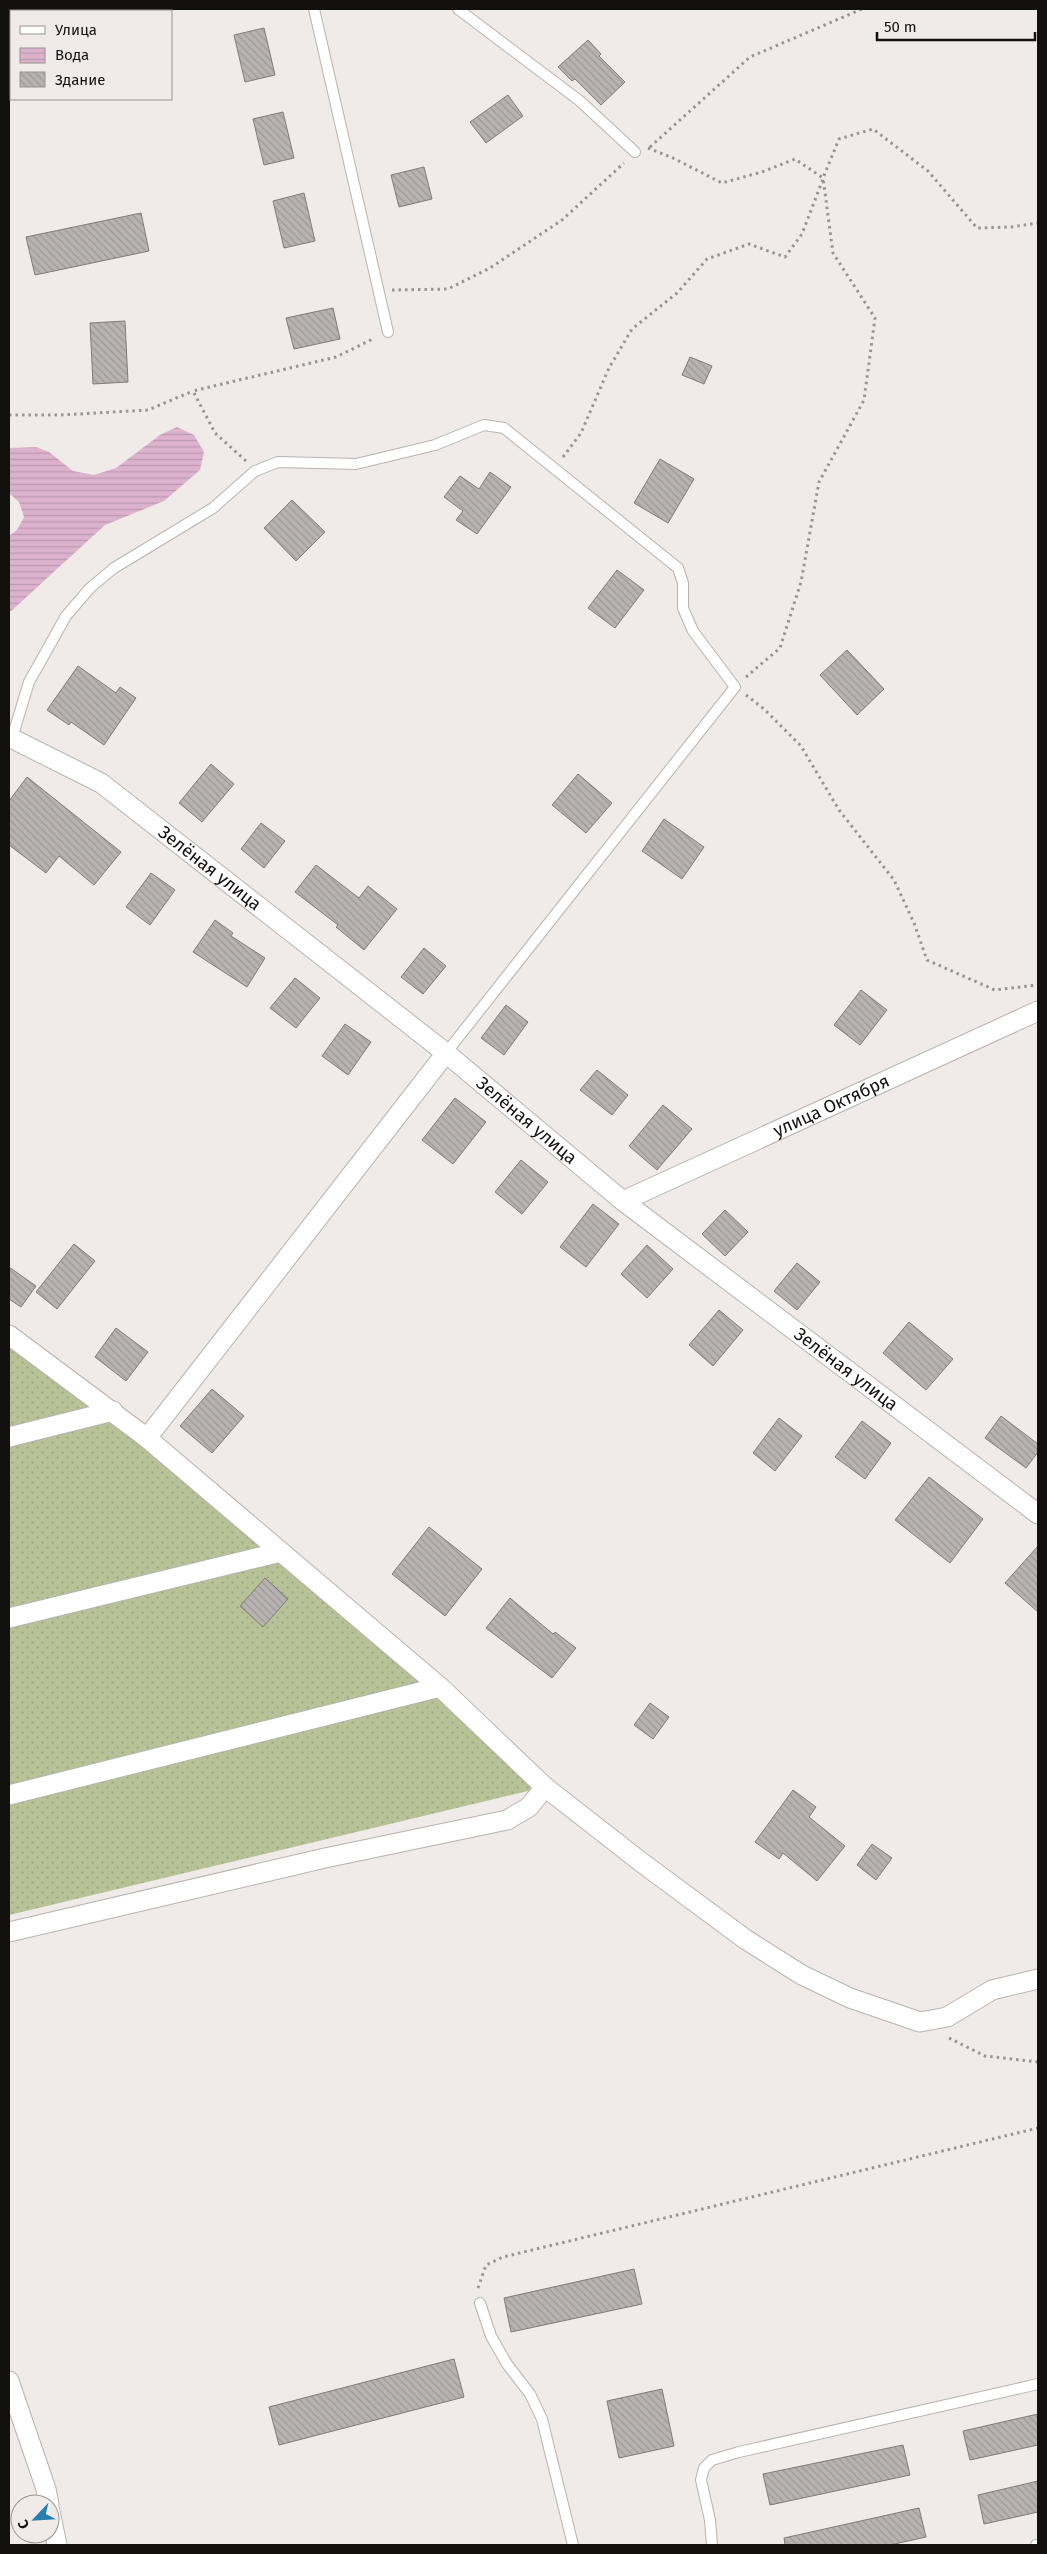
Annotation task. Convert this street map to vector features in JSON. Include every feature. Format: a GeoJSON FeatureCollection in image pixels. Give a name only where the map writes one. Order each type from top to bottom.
{"type":"FeatureCollection","features":[{"type":"Feature","properties":{"kind":"street","name":"Зелёная улица"},"geometry":{"type":"LineString","coordinates":[[11,737],[100,783],[446,1053],[624,1201],[1038,1514]]}},
{"type":"Feature","properties":{"kind":"street","name":"улица Октября"},"geometry":{"type":"LineString","coordinates":[[624,1201],[1038,1011]]}},
{"type":"Feature","properties":{"kind":"street"},"geometry":{"type":"LineString","coordinates":[[147,1438],[446,1053]]}},
{"type":"Feature","properties":{"kind":"street"},"geometry":{"type":"LineString","coordinates":[[9,1336],[113,1411],[147,1438],[440,1687],[545,1787],[641,1862],[729,1927],[802,1975],[850,1998],[920,2022],[947,2017],[992,1990],[1038,1980]]}},
{"type":"Feature","properties":{"kind":"street"},"geometry":{"type":"LineString","coordinates":[[9,1437],[113,1411]]}},
{"type":"Feature","properties":{"kind":"street"},"geometry":{"type":"LineString","coordinates":[[9,1618],[281,1552]]}},
{"type":"Feature","properties":{"kind":"street"},"geometry":{"type":"LineString","coordinates":[[9,1795],[440,1687]]}},
{"type":"Feature","properties":{"kind":"street"},"geometry":{"type":"LineString","coordinates":[[9,1932],[325,1858],[507,1820],[529,1807],[545,1787]]}},
{"type":"Feature","properties":{"kind":"street"},"geometry":{"type":"LineString","coordinates":[[9,2381],[46,2494]]}},
{"type":"Feature","properties":{"kind":"lane"},"geometry":{"type":"LineString","coordinates":[[314,9],[388,332]]}},
{"type":"Feature","properties":{"kind":"lane"},"geometry":{"type":"LineString","coordinates":[[458,9],[580,101],[635,152]]}},
{"type":"Feature","properties":{"kind":"lane"},"geometry":{"type":"LineString","coordinates":[[11,737],[30,682],[66,616],[90,588],[114,568],[213,508],[255,471],[278,462],[356,464],[435,446],[484,426],[504,428],[678,568],[683,583],[684,608],[693,631],[735,687],[446,1053]]}},
{"type":"Feature","properties":{"kind":"lane"},"geometry":{"type":"LineString","coordinates":[[480,2303],[491,2336],[507,2364],[530,2394],[542,2419],[573,2545]]}},
{"type":"Feature","properties":{"kind":"lane"},"geometry":{"type":"LineString","coordinates":[[712,2545],[710,2520],[702,2480],[704,2468],[712,2460],[739,2452],[1038,2384]]}},
{"type":"Feature","properties":{"kind":"path"},"geometry":{"type":"LineString","coordinates":[[378,290],[448,289],[490,268],[562,220],[635,152],[650,148],[750,57],[862,9]]}},
{"type":"Feature","properties":{"kind":"path"},"geometry":{"type":"LineString","coordinates":[[555,469],[581,432],[609,368],[632,329],[677,293],[707,259],[749,244],[785,257],[802,234],[839,139],[873,129],[928,171],[977,228],[1011,227],[1038,223]]}},
{"type":"Feature","properties":{"kind":"path"},"geometry":{"type":"LineString","coordinates":[[650,148],[722,182],[762,172],[795,159],[823,178],[833,253],[874,318],[864,400],[819,482],[801,582],[780,648],[735,687],[764,709],[801,746],[839,810],[894,880],[914,923],[927,960],[995,990],[1038,985]]}},
{"type":"Feature","properties":{"kind":"path"},"geometry":{"type":"LineString","coordinates":[[9,415],[61,415],[148,410],[193,391],[336,357],[388,332]]}},
{"type":"Feature","properties":{"kind":"path"},"geometry":{"type":"LineString","coordinates":[[193,391],[215,432],[255,471]]}},
{"type":"Feature","properties":{"kind":"path"},"geometry":{"type":"LineString","coordinates":[[920,2022],[985,2056],[1038,2062]]}},
{"type":"Feature","properties":{"kind":"path"},"geometry":{"type":"LineString","coordinates":[[480,2303],[477,2285],[486,2265],[502,2257],[1038,2128]]}},
{"type":"Feature","properties":{"kind":"green space"},"geometry":{"type":"Polygon","coordinates":[[[9,1335],[113,1411],[545,1787],[9,1915],[9,1335]]]}},
{"type":"Feature","properties":{"kind":"water"},"geometry":{"type":"Polygon","coordinates":[[[177,427],[194,435],[204,452],[200,470],[164,501],[105,525],[9,613],[9,536],[17,530],[24,517],[19,502],[9,493],[9,448],[36,447],[49,452],[73,471],[94,475],[116,468],[160,435],[177,427]]]}},
{"type":"Feature","properties":{"kind":"building"},"geometry":{"type":"Polygon","coordinates":[[[264,28],[275,75],[245,82],[234,35],[264,28]]]}},
{"type":"Feature","properties":{"kind":"building"},"geometry":{"type":"Polygon","coordinates":[[[588,40],[601,54],[599,56],[625,82],[601,105],[575,79],[572,81],[558,67],[588,40]]]}},
{"type":"Feature","properties":{"kind":"building"},"geometry":{"type":"Polygon","coordinates":[[[508,95],[523,116],[486,143],[470,122],[508,95]]]}},
{"type":"Feature","properties":{"kind":"building"},"geometry":{"type":"Polygon","coordinates":[[[283,112],[294,158],[264,165],[253,119],[283,112]]]}},
{"type":"Feature","properties":{"kind":"building"},"geometry":{"type":"Polygon","coordinates":[[[424,167],[432,199],[399,207],[391,175],[424,167]]]}},
{"type":"Feature","properties":{"kind":"building"},"geometry":{"type":"Polygon","coordinates":[[[304,193],[315,241],[284,248],[273,201],[304,193]]]}},
{"type":"Feature","properties":{"kind":"building"},"geometry":{"type":"Polygon","coordinates":[[[141,213],[149,251],[35,275],[26,237],[141,213]]]}},
{"type":"Feature","properties":{"kind":"building"},"geometry":{"type":"Polygon","coordinates":[[[333,308],[340,339],[294,349],[286,318],[333,308]]]}},
{"type":"Feature","properties":{"kind":"building"},"geometry":{"type":"Polygon","coordinates":[[[125,321],[128,382],[93,384],[90,323],[125,321]]]}},
{"type":"Feature","properties":{"kind":"building"},"geometry":{"type":"Polygon","coordinates":[[[690,357],[712,366],[704,384],[682,375],[690,357]]]}},
{"type":"Feature","properties":{"kind":"building"},"geometry":{"type":"Polygon","coordinates":[[[660,459],[694,479],[668,523],[634,503],[660,459]]]}},
{"type":"Feature","properties":{"kind":"building"},"geometry":{"type":"Polygon","coordinates":[[[490,472],[511,487],[477,534],[456,520],[463,511],[444,497],[460,476],[479,489],[490,472]]]}},
{"type":"Feature","properties":{"kind":"building"},"geometry":{"type":"Polygon","coordinates":[[[292,500],[325,532],[296,561],[264,528],[292,500]]]}},
{"type":"Feature","properties":{"kind":"building"},"geometry":{"type":"Polygon","coordinates":[[[617,570],[644,590],[615,628],[588,608],[617,570]]]}},
{"type":"Feature","properties":{"kind":"building"},"geometry":{"type":"Polygon","coordinates":[[[847,650],[884,689],[857,715],[820,675],[847,650]]]}},
{"type":"Feature","properties":{"kind":"building"},"geometry":{"type":"Polygon","coordinates":[[[78,666],[116,693],[120,687],[136,698],[104,745],[71,722],[69,725],[47,710],[78,666]]]}},
{"type":"Feature","properties":{"kind":"building"},"geometry":{"type":"Polygon","coordinates":[[[211,764],[234,784],[202,822],[179,803],[211,764]]]}},
{"type":"Feature","properties":{"kind":"building"},"geometry":{"type":"Polygon","coordinates":[[[578,774],[612,803],[586,833],[552,805],[578,774]]]}},
{"type":"Feature","properties":{"kind":"building"},"geometry":{"type":"Polygon","coordinates":[[[27,777],[121,852],[94,885],[59,856],[46,873],[9,845],[9,801],[27,777]]]}},
{"type":"Feature","properties":{"kind":"building"},"geometry":{"type":"Polygon","coordinates":[[[664,819],[704,847],[682,879],[642,851],[664,819]]]}},
{"type":"Feature","properties":{"kind":"building"},"geometry":{"type":"Polygon","coordinates":[[[261,823],[285,841],[264,868],[241,849],[261,823]]]}},
{"type":"Feature","properties":{"kind":"building"},"geometry":{"type":"Polygon","coordinates":[[[316,865],[359,898],[368,886],[397,909],[364,950],[336,927],[338,925],[295,892],[316,865]]]}},
{"type":"Feature","properties":{"kind":"building"},"geometry":{"type":"Polygon","coordinates":[[[151,873],[175,890],[150,925],[126,907],[151,873]]]}},
{"type":"Feature","properties":{"kind":"building"},"geometry":{"type":"Polygon","coordinates":[[[215,920],[233,933],[231,936],[265,958],[247,987],[193,952],[215,920]]]}},
{"type":"Feature","properties":{"kind":"building"},"geometry":{"type":"Polygon","coordinates":[[[424,948],[446,966],[423,994],[401,977],[424,948]]]}},
{"type":"Feature","properties":{"kind":"building"},"geometry":{"type":"Polygon","coordinates":[[[295,978],[320,998],[296,1028],[270,1008],[295,978]]]}},
{"type":"Feature","properties":{"kind":"building"},"geometry":{"type":"Polygon","coordinates":[[[861,990],[887,1010],[860,1045],[834,1025],[861,990]]]}},
{"type":"Feature","properties":{"kind":"building"},"geometry":{"type":"Polygon","coordinates":[[[506,1005],[528,1022],[504,1055],[481,1038],[506,1005]]]}},
{"type":"Feature","properties":{"kind":"building"},"geometry":{"type":"Polygon","coordinates":[[[345,1024],[371,1042],[348,1075],[322,1056],[345,1024]]]}},
{"type":"Feature","properties":{"kind":"building"},"geometry":{"type":"Polygon","coordinates":[[[597,1070],[628,1095],[612,1115],[580,1090],[597,1070]]]}},
{"type":"Feature","properties":{"kind":"building"},"geometry":{"type":"Polygon","coordinates":[[[455,1098],[486,1122],[453,1164],[422,1140],[455,1098]]]}},
{"type":"Feature","properties":{"kind":"building"},"geometry":{"type":"Polygon","coordinates":[[[663,1105],[692,1129],[657,1170],[629,1146],[663,1105]]]}},
{"type":"Feature","properties":{"kind":"building"},"geometry":{"type":"Polygon","coordinates":[[[521,1160],[548,1182],[522,1214],[495,1192],[521,1160]]]}},
{"type":"Feature","properties":{"kind":"building"},"geometry":{"type":"Polygon","coordinates":[[[593,1204],[619,1224],[586,1267],[560,1247],[593,1204]]]}},
{"type":"Feature","properties":{"kind":"building"},"geometry":{"type":"Polygon","coordinates":[[[725,1210],[748,1232],[725,1256],[702,1234],[725,1210]]]}},
{"type":"Feature","properties":{"kind":"building"},"geometry":{"type":"Polygon","coordinates":[[[74,1244],[95,1261],[57,1309],[36,1292],[74,1244]]]}},
{"type":"Feature","properties":{"kind":"building"},"geometry":{"type":"Polygon","coordinates":[[[647,1245],[673,1269],[647,1298],[621,1274],[647,1245]]]}},
{"type":"Feature","properties":{"kind":"building"},"geometry":{"type":"Polygon","coordinates":[[[797,1263],[820,1282],[797,1310],[774,1291],[797,1263]]]}},
{"type":"Feature","properties":{"kind":"building"},"geometry":{"type":"Polygon","coordinates":[[[9,1267],[36,1286],[21,1307],[9,1299],[9,1267]]]}},
{"type":"Feature","properties":{"kind":"building"},"geometry":{"type":"Polygon","coordinates":[[[719,1310],[743,1330],[713,1366],[689,1345],[719,1310]]]}},
{"type":"Feature","properties":{"kind":"building"},"geometry":{"type":"Polygon","coordinates":[[[909,1322],[953,1359],[926,1390],[883,1353],[909,1322]]]}},
{"type":"Feature","properties":{"kind":"building"},"geometry":{"type":"Polygon","coordinates":[[[116,1328],[148,1352],[126,1381],[95,1357],[116,1328]]]}},
{"type":"Feature","properties":{"kind":"building"},"geometry":{"type":"Polygon","coordinates":[[[212,1389],[244,1416],[212,1453],[180,1426],[212,1389]]]}},
{"type":"Feature","properties":{"kind":"building"},"geometry":{"type":"Polygon","coordinates":[[[1001,1416],[1038,1444],[1038,1452],[1026,1468],[985,1438],[1001,1416]]]}},
{"type":"Feature","properties":{"kind":"building"},"geometry":{"type":"Polygon","coordinates":[[[779,1418],[802,1436],[775,1471],[753,1453],[779,1418]]]}},
{"type":"Feature","properties":{"kind":"building"},"geometry":{"type":"Polygon","coordinates":[[[862,1421],[891,1443],[865,1479],[835,1457],[862,1421]]]}},
{"type":"Feature","properties":{"kind":"building"},"geometry":{"type":"Polygon","coordinates":[[[929,1477],[983,1519],[950,1563],[895,1520],[929,1477]]]}},
{"type":"Feature","properties":{"kind":"building"},"geometry":{"type":"Polygon","coordinates":[[[429,1527],[482,1569],[445,1616],[392,1574],[429,1527]]]}},
{"type":"Feature","properties":{"kind":"building"},"geometry":{"type":"Polygon","coordinates":[[[1038,1546],[1038,1612],[1005,1583],[1038,1546]]]}},
{"type":"Feature","properties":{"kind":"building"},"geometry":{"type":"Polygon","coordinates":[[[265,1578],[288,1599],[263,1627],[240,1606],[265,1578]]]}},
{"type":"Feature","properties":{"kind":"building"},"geometry":{"type":"Polygon","coordinates":[[[510,1598],[553,1634],[555,1632],[576,1648],[552,1678],[486,1628],[510,1598]]]}},
{"type":"Feature","properties":{"kind":"building"},"geometry":{"type":"Polygon","coordinates":[[[650,1703],[669,1717],[653,1739],[634,1725],[650,1703]]]}},
{"type":"Feature","properties":{"kind":"building"},"geometry":{"type":"Polygon","coordinates":[[[793,1790],[816,1807],[809,1817],[845,1846],[817,1881],[783,1853],[779,1859],[755,1842],[793,1790]]]}},
{"type":"Feature","properties":{"kind":"building"},"geometry":{"type":"Polygon","coordinates":[[[872,1844],[892,1858],[876,1880],[857,1865],[872,1844]]]}},
{"type":"Feature","properties":{"kind":"building"},"geometry":{"type":"Polygon","coordinates":[[[634,2269],[642,2304],[511,2332],[504,2298],[634,2269]]]}},
{"type":"Feature","properties":{"kind":"building"},"geometry":{"type":"Polygon","coordinates":[[[454,2359],[464,2397],[279,2445],[269,2407],[454,2359]]]}},
{"type":"Feature","properties":{"kind":"building"},"geometry":{"type":"Polygon","coordinates":[[[662,2389],[674,2446],[619,2458],[607,2401],[662,2389]]]}},
{"type":"Feature","properties":{"kind":"building"},"geometry":{"type":"Polygon","coordinates":[[[1038,2414],[1038,2445],[970,2460],[963,2431],[1038,2414]]]}},
{"type":"Feature","properties":{"kind":"building"},"geometry":{"type":"Polygon","coordinates":[[[903,2445],[910,2475],[770,2505],[763,2474],[903,2445]]]}},
{"type":"Feature","properties":{"kind":"building"},"geometry":{"type":"Polygon","coordinates":[[[1038,2481],[1038,2512],[984,2524],[978,2495],[1038,2481]]]}},
{"type":"Feature","properties":{"kind":"building"},"geometry":{"type":"Polygon","coordinates":[[[919,2508],[926,2537],[890,2545],[785,2545],[784,2538],[919,2508]]]}}]}
